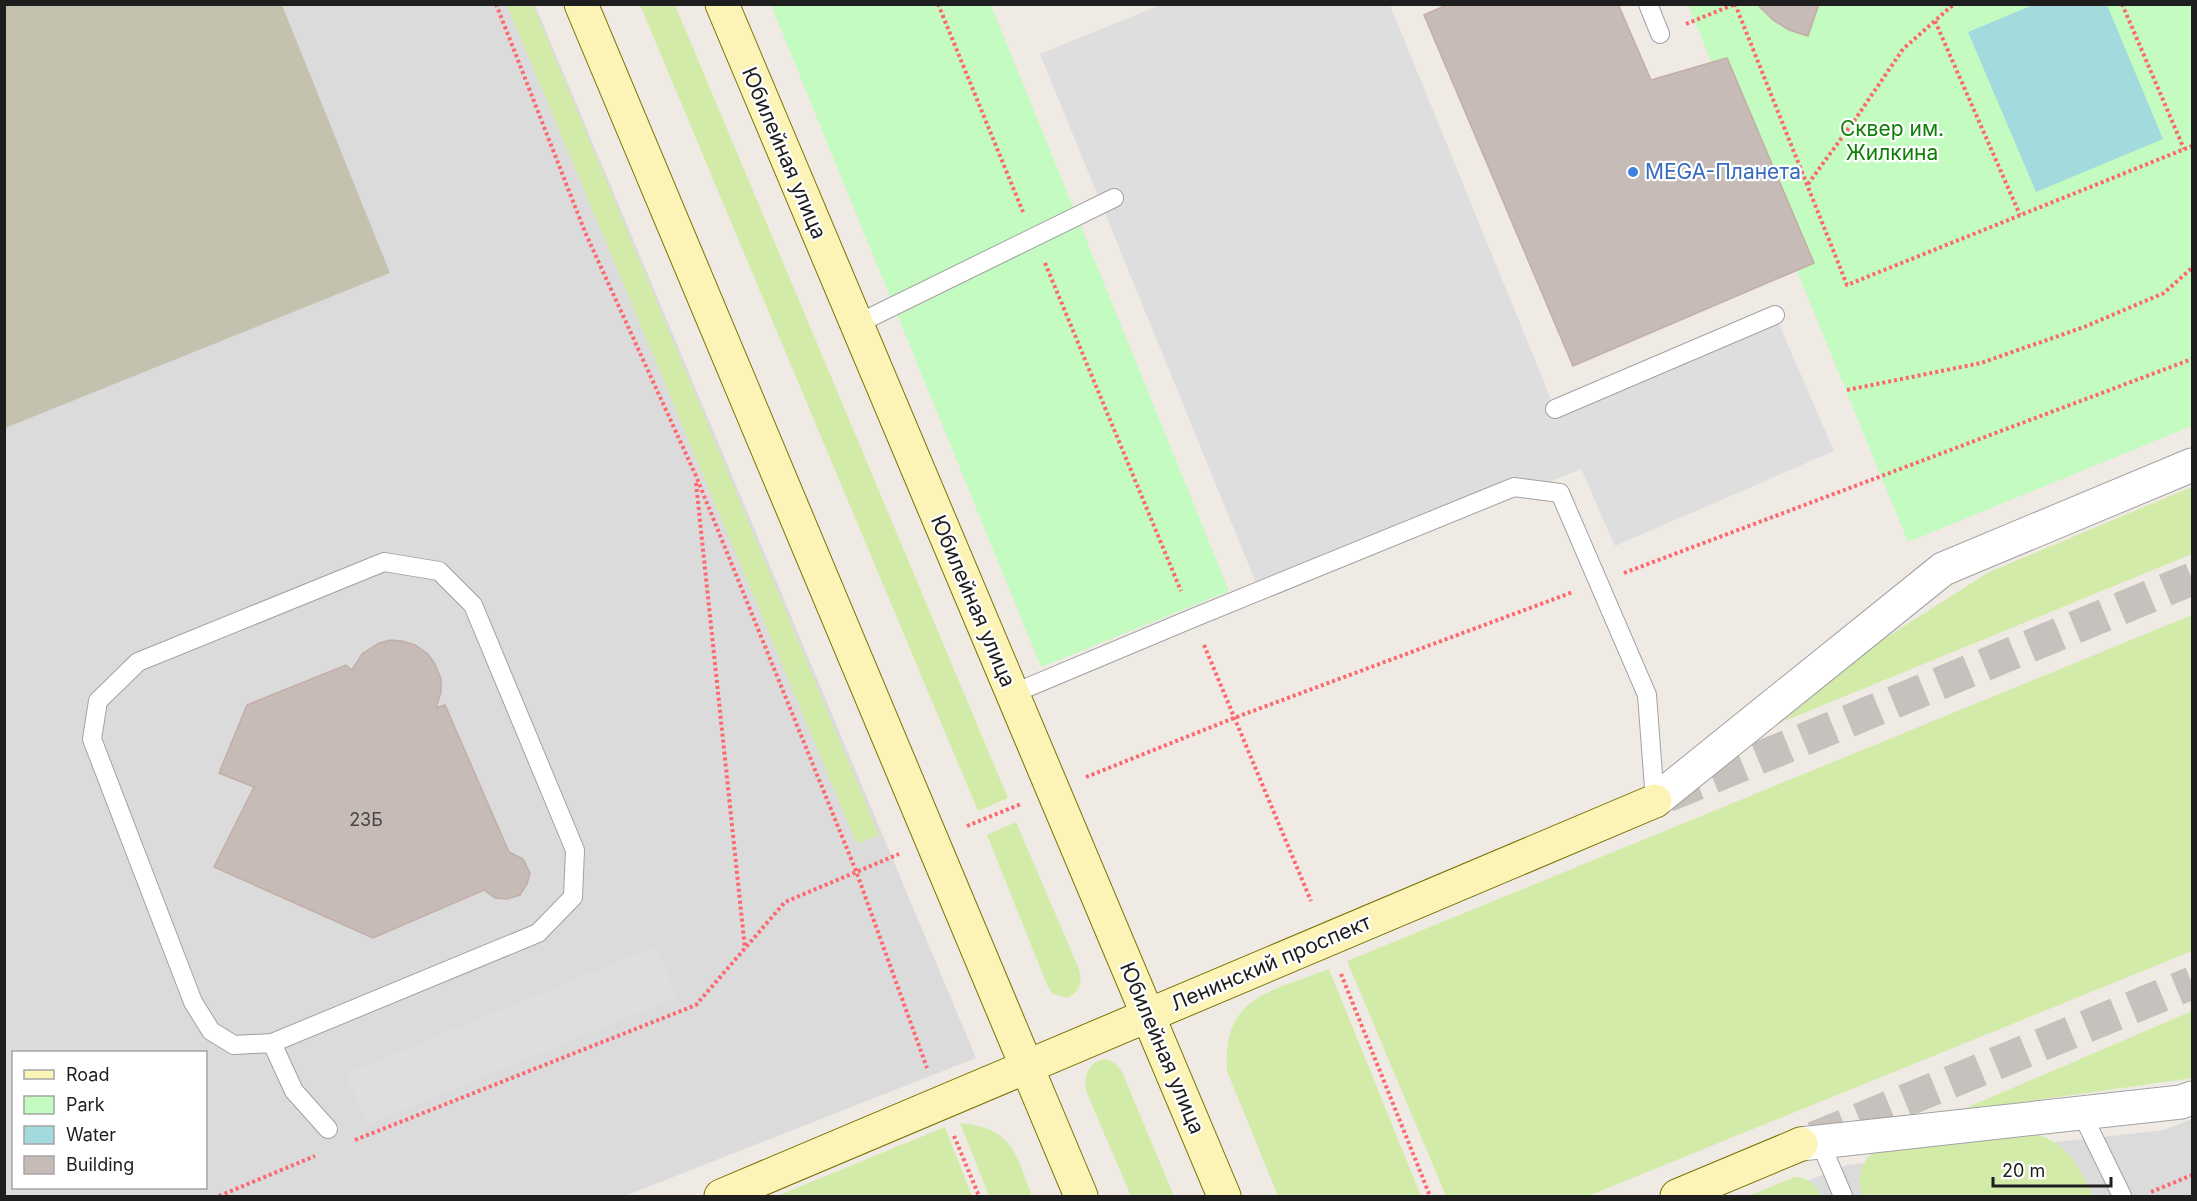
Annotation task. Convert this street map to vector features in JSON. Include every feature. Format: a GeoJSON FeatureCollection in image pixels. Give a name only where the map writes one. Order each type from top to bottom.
{"type":"FeatureCollection","features":[{"type":"Feature","properties":{"kind":"main road"},"geometry":{"type":"LineString","coordinates":[[581,4],[1081,1197]]}},
{"type":"Feature","properties":{"kind":"main road","name":"Юбилейная улица"},"geometry":{"type":"LineString","coordinates":[[722,4],[1224,1197]]}},
{"type":"Feature","properties":{"kind":"main road","name":"Ленинский проспект"},"geometry":{"type":"LineString","coordinates":[[721,1197],[1656,801]]}},
{"type":"Feature","properties":{"kind":"main road"},"geometry":{"type":"LineString","coordinates":[[1677,1197],[1810,1143]]}},
{"type":"Feature","properties":{"kind":"street"},"geometry":{"type":"LineString","coordinates":[[1656,801],[1943,569],[2193,465]]}},
{"type":"Feature","properties":{"kind":"street"},"geometry":{"type":"LineString","coordinates":[[1810,1143],[2082,1114],[2181,1102],[2193,1098]]}},
{"type":"Feature","properties":{"kind":"lane"},"geometry":{"type":"LineString","coordinates":[[1648,4],[1660,34]]}},
{"type":"Feature","properties":{"kind":"lane"},"geometry":{"type":"LineString","coordinates":[[857,324],[1114,198]]}},
{"type":"Feature","properties":{"kind":"lane"},"geometry":{"type":"LineString","coordinates":[[1556,409],[1775,315]]}},
{"type":"Feature","properties":{"kind":"lane"},"geometry":{"type":"LineString","coordinates":[[1012,694],[1514,487],[1560,493],[1647,695],[1656,801]]}},
{"type":"Feature","properties":{"kind":"lane"},"geometry":{"type":"LineString","coordinates":[[384,562],[439,571],[473,605],[576,850],[573,897],[538,933],[272,1042],[234,1045],[212,1031],[193,1002],[92,739],[99,701],[138,663],[384,562]]}},
{"type":"Feature","properties":{"kind":"lane"},"geometry":{"type":"LineString","coordinates":[[272,1042],[294,1091],[328,1129]]}},
{"type":"Feature","properties":{"kind":"lane"},"geometry":{"type":"LineString","coordinates":[[2082,1114],[2122,1197]]}},
{"type":"Feature","properties":{"kind":"lane"},"geometry":{"type":"LineString","coordinates":[[1810,1143],[1843,1197]]}},
{"type":"Feature","properties":{"kind":"path"},"geometry":{"type":"LineString","coordinates":[[496,4],[585,232],[696,477],[856,871],[941,1104],[979,1197]]}},
{"type":"Feature","properties":{"kind":"path"},"geometry":{"type":"LineString","coordinates":[[938,4],[1311,902]]}},
{"type":"Feature","properties":{"kind":"path"},"geometry":{"type":"LineString","coordinates":[[1660,34],[1735,4],[1847,285],[2193,146]]}},
{"type":"Feature","properties":{"kind":"path"},"geometry":{"type":"LineString","coordinates":[[1808,184],[1903,49],[1954,4]]}},
{"type":"Feature","properties":{"kind":"path"},"geometry":{"type":"LineString","coordinates":[[2122,4],[2184,149]]}},
{"type":"Feature","properties":{"kind":"path"},"geometry":{"type":"LineString","coordinates":[[1935,21],[2020,215]]}},
{"type":"Feature","properties":{"kind":"path"},"geometry":{"type":"LineString","coordinates":[[1847,390],[1981,363],[2084,327],[2164,293],[2193,268]]}},
{"type":"Feature","properties":{"kind":"path"},"geometry":{"type":"LineString","coordinates":[[1096,772],[1234,718],[2193,359]]}},
{"type":"Feature","properties":{"kind":"path"},"geometry":{"type":"LineString","coordinates":[[696,477],[745,949]]}},
{"type":"Feature","properties":{"kind":"path"},"geometry":{"type":"LineString","coordinates":[[349,1142],[696,1005],[785,902]]}},
{"type":"Feature","properties":{"kind":"path"},"geometry":{"type":"LineString","coordinates":[[1340,972],[1430,1197]]}},
{"type":"Feature","properties":{"kind":"path"},"geometry":{"type":"LineString","coordinates":[[219,1197],[316,1155]]}},
{"type":"Feature","properties":{"kind":"path"},"geometry":{"type":"LineString","coordinates":[[2150,1192],[2193,1174]]}},
{"type":"Feature","properties":{"kind":"shaded area"},"geometry":{"type":"Polygon","coordinates":[[[5,4],[282,5],[390,273],[5,428],[5,4]]]}},
{"type":"Feature","properties":{"kind":"shaded area"},"geometry":{"type":"Polygon","coordinates":[[[5,5],[535,5],[976,1058],[625,1196],[5,1196],[5,5]]]}},
{"type":"Feature","properties":{"kind":"shaded area"},"geometry":{"type":"Polygon","coordinates":[[[1160,5],[1390,5],[1555,409],[1775,315],[1834,451],[1615,546],[1581,469],[1263,600],[1040,54],[1160,5]]]}},
{"type":"Feature","properties":{"kind":"shaded area"},"geometry":{"type":"Polygon","coordinates":[[[656,946],[677,997],[367,1125],[346,1074],[656,946]]]}},
{"type":"Feature","properties":{"kind":"shaded area"},"geometry":{"type":"Polygon","coordinates":[[[2192,1119],[2192,1196],[1769,1196],[1847,1165],[2165,1130],[2192,1119]]]}},
{"type":"Feature","properties":{"kind":"green space"},"geometry":{"type":"Polygon","coordinates":[[[507,5],[533,5],[879,835],[857,844],[507,5]]]}},
{"type":"Feature","properties":{"kind":"green space"},"geometry":{"type":"Polygon","coordinates":[[[640,5],[675,5],[1008,798],[978,811],[640,5]]]}},
{"type":"Feature","properties":{"kind":"green space"},"geometry":{"type":"Polygon","coordinates":[[[771,5],[991,5],[1229,591],[1041,667],[771,5]]]}},
{"type":"Feature","properties":{"kind":"green space","name":"Сквер им. Жилкина"},"geometry":{"type":"Polygon","coordinates":[[[1688,5],[2192,5],[2192,426],[1908,542],[1688,5]]]}},
{"type":"Feature","properties":{"kind":"green space"},"geometry":{"type":"Polygon","coordinates":[[[2192,487],[2192,554],[1782,722],[1879,642],[1989,572],[2192,487]]]}},
{"type":"Feature","properties":{"kind":"green space"},"geometry":{"type":"Polygon","coordinates":[[[2192,615],[2192,951],[1588,1196],[1446,1196],[1347,961],[2192,615]]]}},
{"type":"Feature","properties":{"kind":"green space"},"geometry":{"type":"Polygon","coordinates":[[[1016,822],[1079,969],[1080,986],[1068,998],[1053,994],[1047,985],[987,835],[1016,822]]]}},
{"type":"Feature","properties":{"kind":"green space"},"geometry":{"type":"Polygon","coordinates":[[[1329,969],[1421,1196],[1278,1196],[1227,1071],[1228,1046],[1233,1026],[1242,1011],[1254,1000],[1270,991],[1329,969]]]}},
{"type":"Feature","properties":{"kind":"green space"},"geometry":{"type":"Polygon","coordinates":[[[2192,1011],[2192,1078],[1959,1111],[2192,1011]]]}},
{"type":"Feature","properties":{"kind":"green space"},"geometry":{"type":"Polygon","coordinates":[[[1106,1059],[1115,1063],[1122,1072],[1174,1196],[1131,1196],[1086,1091],[1088,1070],[1095,1063],[1106,1059]]]}},
{"type":"Feature","properties":{"kind":"green space"},"geometry":{"type":"Polygon","coordinates":[[[960,1123],[991,1130],[1010,1145],[1032,1196],[989,1196],[960,1123]]]}},
{"type":"Feature","properties":{"kind":"green space"},"geometry":{"type":"Polygon","coordinates":[[[945,1127],[972,1196],[777,1196],[945,1127]]]}},
{"type":"Feature","properties":{"kind":"green space"},"geometry":{"type":"Polygon","coordinates":[[[2038,1135],[2065,1151],[2084,1176],[2093,1196],[1863,1196],[1861,1190],[1860,1172],[1865,1161],[1873,1153],[2038,1135]]]}},
{"type":"Feature","properties":{"kind":"green space"},"geometry":{"type":"Polygon","coordinates":[[[1795,1177],[1811,1182],[1821,1196],[1748,1196],[1795,1177]]]}},
{"type":"Feature","properties":{"kind":"water"},"geometry":{"type":"Polygon","coordinates":[[[2033,5],[2107,5],[2163,139],[2036,192],[1968,32],[2033,5]]]}},
{"type":"Feature","properties":{"kind":"building","name":"MEGA-Планета"},"geometry":{"type":"Polygon","coordinates":[[[1449,4],[1618,4],[1651,80],[1727,58],[1814,263],[1573,366],[1424,15],[1449,4]]]}},
{"type":"Feature","properties":{"kind":"building"},"geometry":{"type":"Polygon","coordinates":[[[1757,4],[1819,4],[1808,36],[1789,30],[1773,20],[1757,4]]]}},
{"type":"Feature","properties":{"kind":"building"},"geometry":{"type":"Polygon","coordinates":[[[391,640],[415,645],[428,654],[435,664],[441,679],[441,692],[436,708],[445,705],[509,852],[523,859],[530,873],[527,884],[520,895],[507,899],[495,898],[484,890],[373,938],[214,867],[254,787],[219,773],[247,705],[346,665],[352,670],[362,654],[379,643],[391,640]]]}},
{"type":"Feature","properties":{"kind":"tunnel"},"geometry":{"type":"LineString","coordinates":[[1667,796],[2192,579]]}},
{"type":"Feature","properties":{"kind":"tunnel"},"geometry":{"type":"LineString","coordinates":[[1814,1138],[2192,983]]}},
{"type":"Feature","properties":{"kind":"place","name":"MEGA-Планета"},"geometry":{"type":"Point","coordinates":[1633,172]}}]}
